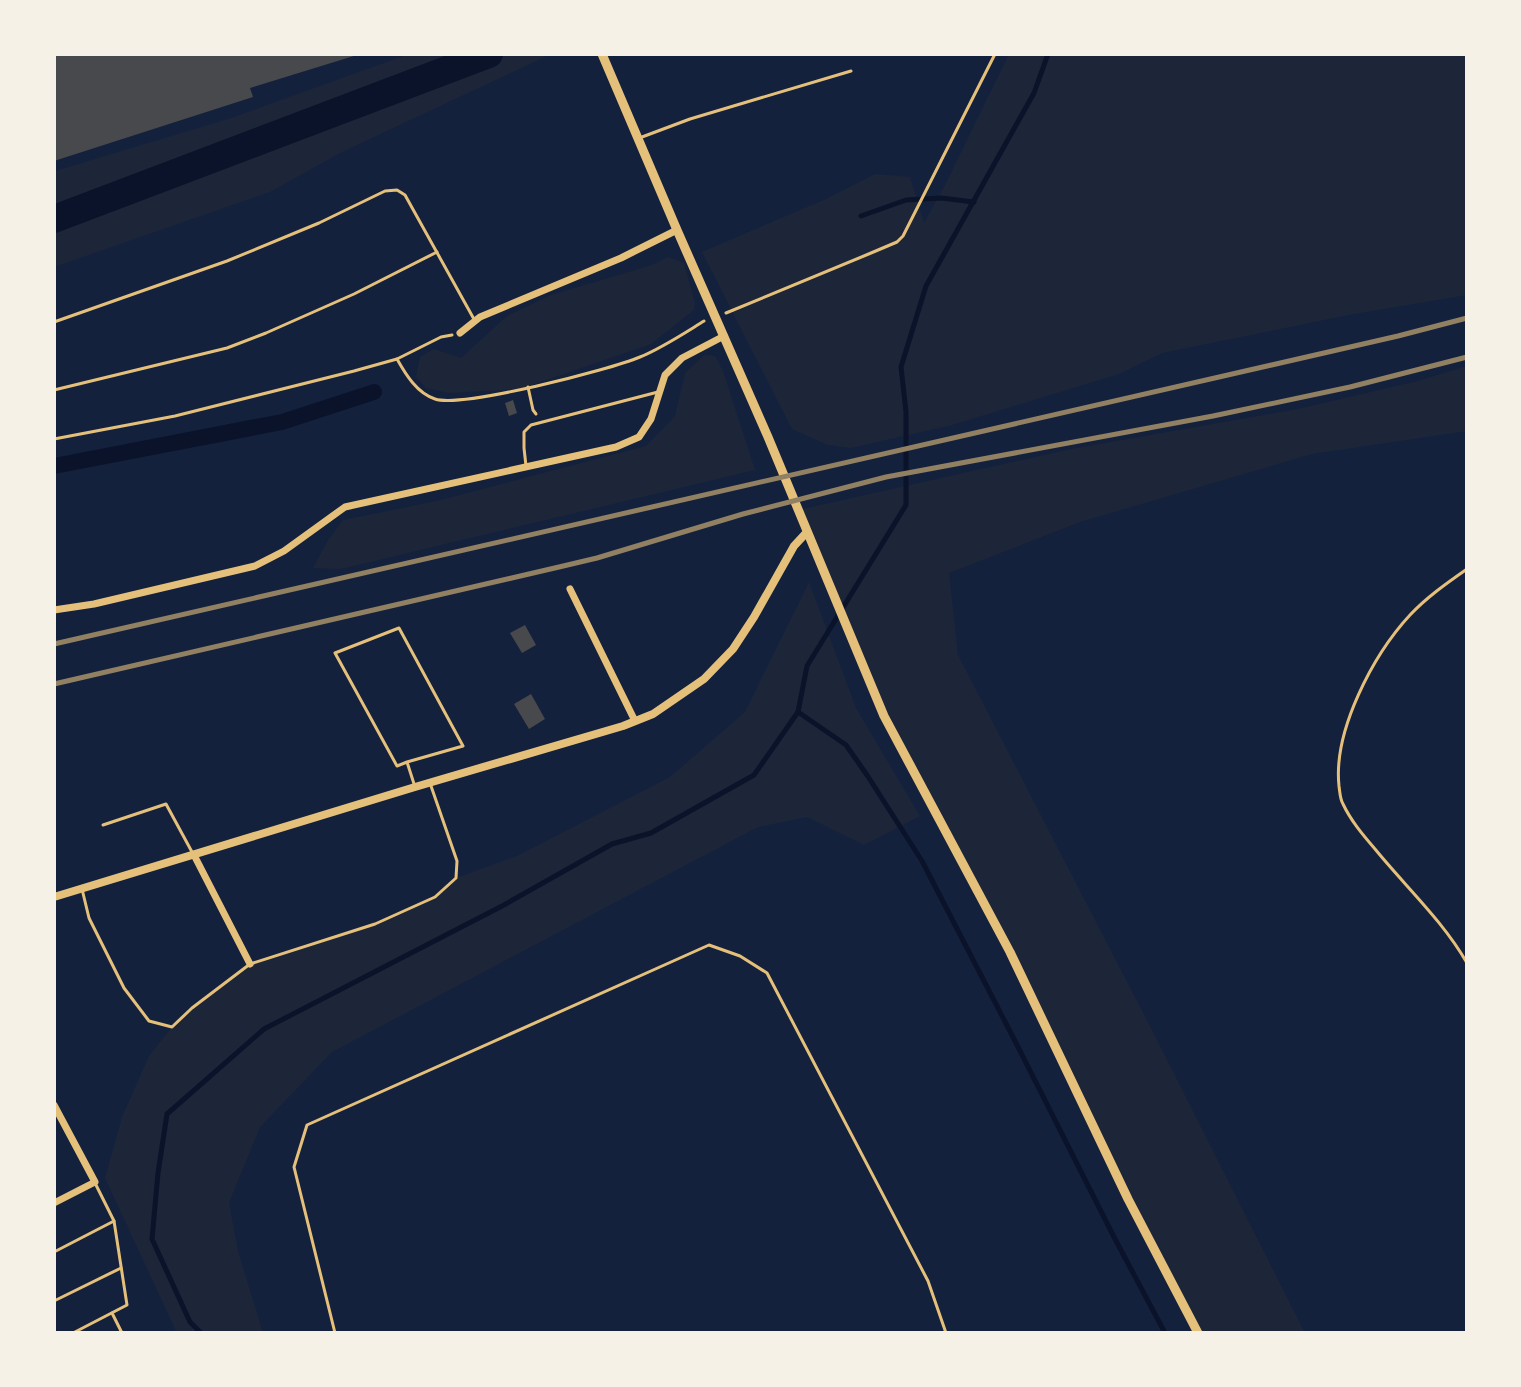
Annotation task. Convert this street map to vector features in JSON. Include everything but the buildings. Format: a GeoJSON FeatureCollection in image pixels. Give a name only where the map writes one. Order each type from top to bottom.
{"type":"FeatureCollection","features":[{"type":"Feature","properties":{"kind":"main road"},"geometry":{"type":"LineString","coordinates":[[602,54],[884,716],[1003,939],[1122,1187],[1198,1333]]}},
{"type":"Feature","properties":{"kind":"street"},"geometry":{"type":"LineString","coordinates":[[460,333],[475,321],[507,305],[621,258],[677,230]]}},
{"type":"Feature","properties":{"kind":"street"},"geometry":{"type":"LineString","coordinates":[[54,610],[94,604],[255,566],[284,551],[345,507],[616,447],[639,437],[651,419],[665,375],[682,358],[724,336]]}},
{"type":"Feature","properties":{"kind":"street"},"geometry":{"type":"LineString","coordinates":[[54,897],[653,714],[704,679],[733,649],[794,546],[807,532]]}},
{"type":"Feature","properties":{"kind":"street"},"geometry":{"type":"LineString","coordinates":[[570,589],[635,721]]}},
{"type":"Feature","properties":{"kind":"street"},"geometry":{"type":"LineString","coordinates":[[194,855],[250,964]]}},
{"type":"Feature","properties":{"kind":"street"},"geometry":{"type":"LineString","coordinates":[[54,1105],[95,1182],[54,1203]]}},
{"type":"Feature","properties":{"kind":"lane"},"geometry":{"type":"LineString","coordinates":[[638,139],[690,119],[851,71]]}},
{"type":"Feature","properties":{"kind":"lane"},"geometry":{"type":"LineString","coordinates":[[54,322],[227,261],[319,223],[385,191],[397,190],[405,195],[475,321]]}},
{"type":"Feature","properties":{"kind":"lane"},"geometry":{"type":"LineString","coordinates":[[54,390],[227,348],[354,294],[437,252]]}},
{"type":"Feature","properties":{"kind":"lane"},"geometry":{"type":"LineString","coordinates":[[526,466],[524,432],[531,425],[659,392]]}},
{"type":"Feature","properties":{"kind":"lane"},"geometry":{"type":"LineString","coordinates":[[1467,569],[1430,596],[1408,617],[1386,648],[1357,694],[1345,730],[1338,770],[1341,801],[1354,823],[1453,938],[1467,963]]}},
{"type":"Feature","properties":{"kind":"lane"},"geometry":{"type":"LineString","coordinates":[[399,628],[463,746],[407,762],[397,766],[335,653],[399,628]]}},
{"type":"Feature","properties":{"kind":"lane"},"geometry":{"type":"LineString","coordinates":[[407,762],[415,787]]}},
{"type":"Feature","properties":{"kind":"lane"},"geometry":{"type":"LineString","coordinates":[[82,889],[89,918],[124,988],[149,1021],[172,1027],[250,964],[375,924],[435,897],[456,878],[457,861],[430,782]]}},
{"type":"Feature","properties":{"kind":"lane"},"geometry":{"type":"LineString","coordinates":[[103,825],[166,804],[194,855]]}},
{"type":"Feature","properties":{"kind":"lane"},"geometry":{"type":"LineString","coordinates":[[335,1333],[294,1167],[307,1125],[709,945],[740,956],[767,973],[928,1281],[946,1333]]}},
{"type":"Feature","properties":{"kind":"lane"},"geometry":{"type":"LineString","coordinates":[[75,1333],[127,1305],[114,1221],[95,1182]]}},
{"type":"Feature","properties":{"kind":"lane"},"geometry":{"type":"LineString","coordinates":[[54,1252],[114,1221]]}},
{"type":"Feature","properties":{"kind":"lane"},"geometry":{"type":"LineString","coordinates":[[54,1301],[121,1268]]}},
{"type":"Feature","properties":{"kind":"lane"},"geometry":{"type":"LineString","coordinates":[[112,1313],[122,1333]]}},
{"type":"Feature","properties":{"kind":"path"},"geometry":{"type":"LineString","coordinates":[[727,312],[897,242],[916,213],[995,54]]}},
{"type":"Feature","properties":{"kind":"path"},"geometry":{"type":"LineString","coordinates":[[397,359],[414,385],[435,399],[462,400],[528,387],[638,358],[705,321]]}},
{"type":"Feature","properties":{"kind":"path"},"geometry":{"type":"LineString","coordinates":[[54,439],[186,413],[397,359],[441,337],[460,333]]}},
{"type":"Feature","properties":{"kind":"path"},"geometry":{"type":"LineString","coordinates":[[528,387],[533,410],[542,422]]}},
{"type":"Feature","properties":{"kind":"shaded area"},"geometry":{"type":"Polygon","coordinates":[[[409,54],[551,54],[340,153],[270,192],[54,267],[55,171],[228,119],[409,54]]]}},
{"type":"Feature","properties":{"kind":"shaded area"},"geometry":{"type":"Polygon","coordinates":[[[1009,54],[1467,54],[1467,295],[1354,314],[1162,353],[1119,374],[952,425],[851,448],[828,445],[792,429],[702,252],[826,199],[875,174],[910,177],[924,223],[1009,54]]]}},
{"type":"Feature","properties":{"kind":"shaded area"},"geometry":{"type":"Polygon","coordinates":[[[668,257],[684,263],[694,310],[651,344],[520,389],[449,393],[426,388],[416,377],[420,357],[434,349],[461,358],[507,316],[551,295],[652,265],[668,257]]]}},
{"type":"Feature","properties":{"kind":"shaded area"},"geometry":{"type":"Polygon","coordinates":[[[704,355],[715,356],[723,371],[755,470],[341,569],[313,568],[343,520],[437,501],[646,446],[675,416],[685,373],[704,355]]]}},
{"type":"Feature","properties":{"kind":"shaded area"},"geometry":{"type":"Polygon","coordinates":[[[1467,366],[1467,431],[1312,454],[1080,522],[949,573],[958,655],[1305,1333],[1198,1333],[1040,1015],[898,744],[798,510],[1071,449],[1298,409],[1418,381],[1467,366]]]}},
{"type":"Feature","properties":{"kind":"shaded area"},"geometry":{"type":"Polygon","coordinates":[[[809,582],[856,708],[920,816],[864,845],[807,817],[758,827],[332,1052],[260,1127],[229,1203],[238,1251],[263,1333],[177,1333],[105,1178],[122,1117],[149,1056],[172,1027],[250,964],[375,924],[435,897],[456,878],[517,856],[670,777],[745,712],[809,582]]]}},
{"type":"Feature","properties":{"kind":"waterway"},"geometry":{"type":"LineString","coordinates":[[54,219],[489,54]]}},
{"type":"Feature","properties":{"kind":"waterway"},"geometry":{"type":"LineString","coordinates":[[201,1333],[190,1322],[152,1239],[167,1114],[264,1029],[504,905],[612,844],[651,833],[754,775],[798,712],[807,666],[906,505],[906,412],[901,367],[926,286],[1034,93],[1048,54]]}},
{"type":"Feature","properties":{"kind":"waterway"},"geometry":{"type":"LineString","coordinates":[[861,216],[906,200],[941,198],[974,202]]}},
{"type":"Feature","properties":{"kind":"waterway"},"geometry":{"type":"LineString","coordinates":[[54,466],[282,422],[374,392]]}},
{"type":"Feature","properties":{"kind":"waterway"},"geometry":{"type":"LineString","coordinates":[[798,712],[846,745],[922,861],[1165,1333]]}},
{"type":"Feature","properties":{"kind":"railway"},"geometry":{"type":"LineString","coordinates":[[54,644],[1467,318]]}},
{"type":"Feature","properties":{"kind":"railway"},"geometry":{"type":"LineString","coordinates":[[54,684],[597,558],[743,514],[886,477],[1213,416],[1350,387],[1467,357]]}}]}
